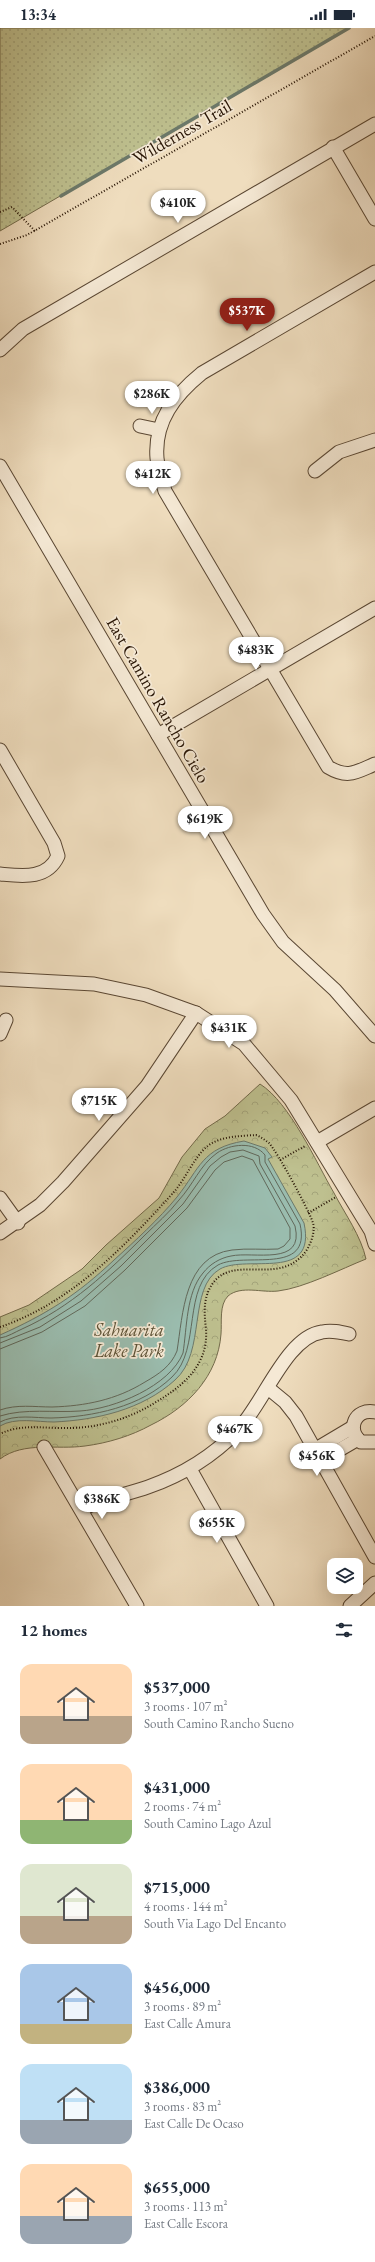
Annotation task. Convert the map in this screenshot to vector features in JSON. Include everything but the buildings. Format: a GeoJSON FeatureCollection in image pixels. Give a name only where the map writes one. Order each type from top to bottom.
{"type":"FeatureCollection","features":[{"type":"Feature","properties":{"kind":"street"},"geometry":{"type":"LineString","coordinates":[[0,350],[23,329],[333,147],[375,124]]}},
{"type":"Feature","properties":{"kind":"street"},"geometry":{"type":"LineString","coordinates":[[333,147],[375,219]]}},
{"type":"Feature","properties":{"kind":"street"},"geometry":{"type":"LineString","coordinates":[[375,272],[202,373],[186,386],[169,406],[159,430],[157,458],[165,491],[328,767],[338,773],[349,775],[375,764]]}},
{"type":"Feature","properties":{"kind":"street"},"geometry":{"type":"LineString","coordinates":[[140,426],[159,430]]}},
{"type":"Feature","properties":{"kind":"street"},"geometry":{"type":"LineString","coordinates":[[315,471],[339,452],[375,440]]}},
{"type":"Feature","properties":{"kind":"street","name":"East Camino Rancho Cielo"},"geometry":{"type":"LineString","coordinates":[[0,466],[267,920],[284,942],[335,990],[374,1030]]}},
{"type":"Feature","properties":{"kind":"street"},"geometry":{"type":"LineString","coordinates":[[158,735],[375,608]]}},
{"type":"Feature","properties":{"kind":"street"},"geometry":{"type":"LineString","coordinates":[[0,750],[54,842],[58,856],[54,864],[47,871],[38,875],[0,874]]}},
{"type":"Feature","properties":{"kind":"street"},"geometry":{"type":"LineString","coordinates":[[0,979],[94,984],[146,995],[196,1013],[244,1044],[291,1100],[371,1231],[375,1244]]}},
{"type":"Feature","properties":{"kind":"street"},"geometry":{"type":"LineString","coordinates":[[0,1233],[18,1223],[40,1205],[63,1182],[147,1086],[196,1013]]}},
{"type":"Feature","properties":{"kind":"street"},"geometry":{"type":"LineString","coordinates":[[0,1034],[6,1020]]}},
{"type":"Feature","properties":{"kind":"street"},"geometry":{"type":"LineString","coordinates":[[316,1141],[375,1108]]}},
{"type":"Feature","properties":{"kind":"street"},"geometry":{"type":"LineString","coordinates":[[0,1198],[18,1223]]}},
{"type":"Feature","properties":{"kind":"street"},"geometry":{"type":"LineString","coordinates":[[82,1509],[100,1500],[148,1487],[190,1469],[217,1450],[238,1430],[268,1388],[285,1358],[300,1342],[321,1332],[349,1334]]}},
{"type":"Feature","properties":{"kind":"street"},"geometry":{"type":"LineString","coordinates":[[268,1388],[285,1402],[296,1416],[319,1454],[375,1557]]}},
{"type":"Feature","properties":{"kind":"street"},"geometry":{"type":"LineString","coordinates":[[375,1412],[364,1412],[355,1418],[355,1433],[366,1443],[375,1442]]}},
{"type":"Feature","properties":{"kind":"street"},"geometry":{"type":"LineString","coordinates":[[319,1454],[355,1433]]}},
{"type":"Feature","properties":{"kind":"street"},"geometry":{"type":"LineString","coordinates":[[44,1447],[82,1509],[137,1606]]}},
{"type":"Feature","properties":{"kind":"street"},"geometry":{"type":"LineString","coordinates":[[190,1469],[267,1606]]}},
{"type":"Feature","properties":{"kind":"street"},"geometry":{"type":"LineString","coordinates":[[350,1606],[375,1583]]}},
{"type":"Feature","properties":{"kind":"path","name":"Wilderness Trail"},"geometry":{"type":"LineString","coordinates":[[0,244],[17,240],[36,231],[375,36]]}},
{"type":"Feature","properties":{"kind":"path"},"geometry":{"type":"LineString","coordinates":[[0,212],[12,207],[36,231]]}},
{"type":"Feature","properties":{"kind":"path"},"geometry":{"type":"LineString","coordinates":[[0,1327],[19,1321],[50,1304],[101,1267],[174,1192],[208,1145],[218,1140],[256,1135],[269,1144],[280,1160],[313,1223],[309,1246],[302,1256],[294,1262],[276,1269],[262,1271],[241,1268],[229,1271],[214,1281],[204,1302],[206,1345],[200,1364],[180,1386],[143,1409],[100,1425],[62,1428],[17,1427],[0,1434]]}},
{"type":"Feature","properties":{"kind":"path"},"geometry":{"type":"LineString","coordinates":[[280,1160],[316,1141]]}},
{"type":"Feature","properties":{"kind":"path"},"geometry":{"type":"LineString","coordinates":[[308,1213],[347,1191]]}},
{"type":"Feature","properties":{"kind":"green space"},"geometry":{"type":"Polygon","coordinates":[[[0,28],[349,28],[0,231],[0,28]]]}},
{"type":"Feature","properties":{"kind":"green space","name":"Sahuarita Lake Park"},"geometry":{"type":"Polygon","coordinates":[[[260,1084],[282,1105],[302,1134],[357,1234],[366,1259],[322,1278],[288,1289],[278,1291],[245,1290],[228,1296],[222,1309],[219,1349],[207,1377],[189,1399],[165,1418],[127,1436],[111,1441],[94,1445],[74,1447],[30,1448],[9,1453],[0,1459],[0,1317],[29,1305],[82,1269],[106,1245],[159,1198],[182,1157],[205,1129],[225,1116],[260,1084]]]}},
{"type":"Feature","properties":{"kind":"water","name":"Sahuarita Lake Park"},"geometry":{"type":"Polygon","coordinates":[[[244,1141],[265,1148],[272,1157],[268,1159],[304,1223],[305,1242],[300,1253],[290,1260],[277,1263],[232,1265],[220,1269],[210,1278],[204,1290],[195,1338],[191,1354],[185,1368],[175,1380],[148,1399],[118,1412],[86,1419],[54,1422],[19,1421],[6,1423],[0,1426],[0,1335],[61,1303],[87,1284],[147,1230],[177,1197],[197,1168],[210,1154],[230,1144],[244,1141]]]}},
{"type":"Feature","properties":{"kind":"waterway"},"geometry":{"type":"LineString","coordinates":[[61,196],[349,28]]}}]}
